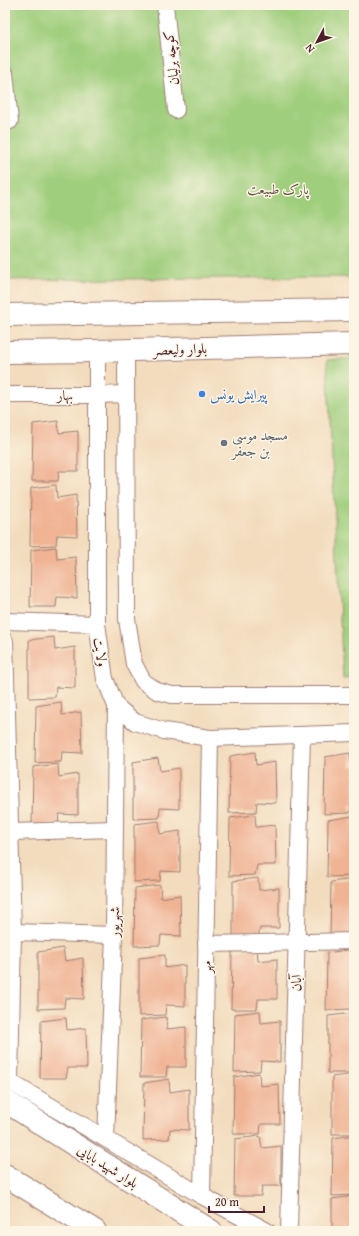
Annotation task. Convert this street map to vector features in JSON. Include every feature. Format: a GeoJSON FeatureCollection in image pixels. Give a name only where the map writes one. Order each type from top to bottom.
{"type":"FeatureCollection","features":[{"type":"Feature","properties":{"kind":"main road"},"geometry":{"type":"LineString","coordinates":[[5,316],[354,310]]}},
{"type":"Feature","properties":{"kind":"main road","name":"بلوار ولیعصر"},"geometry":{"type":"LineString","coordinates":[[5,352],[354,344]]}},
{"type":"Feature","properties":{"kind":"main road","name":"بلوار شهید بابایی"},"geometry":{"type":"LineString","coordinates":[[7,1087],[211,1231]]}},
{"type":"Feature","properties":{"kind":"main road"},"geometry":{"type":"LineString","coordinates":[[5,1175],[95,1231]]}},
{"type":"Feature","properties":{"kind":"street","name":"کوچه برلیان"},"geometry":{"type":"LineString","coordinates":[[166,5],[176,110]]}},
{"type":"Feature","properties":{"kind":"street"},"geometry":{"type":"LineString","coordinates":[[5,73],[10,121]]}},
{"type":"Feature","properties":{"kind":"street"},"geometry":{"type":"LineString","coordinates":[[126,350],[127,618],[134,664],[144,682],[157,691],[172,695],[354,695]]}},
{"type":"Feature","properties":{"kind":"street","name":"ولایت"},"geometry":{"type":"LineString","coordinates":[[97,351],[97,624],[106,679],[116,706],[135,722],[164,731],[210,738],[354,733]]}},
{"type":"Feature","properties":{"kind":"street","name":"بهار"},"geometry":{"type":"LineString","coordinates":[[5,395],[125,394]]}},
{"type":"Feature","properties":{"kind":"street"},"geometry":{"type":"LineString","coordinates":[[5,621],[97,624]]}},
{"type":"Feature","properties":{"kind":"street"},"geometry":{"type":"LineString","coordinates":[[5,641],[13,932],[7,1087],[106,1139],[202,1196],[267,1231]]}},
{"type":"Feature","properties":{"kind":"street","name":"شهریور"},"geometry":{"type":"LineString","coordinates":[[106,1139],[114,935],[116,706]]}},
{"type":"Feature","properties":{"kind":"street","name":"آبان"},"geometry":{"type":"LineString","coordinates":[[289,1231],[302,735]]}},
{"type":"Feature","properties":{"kind":"street","name":"مهر"},"geometry":{"type":"LineString","coordinates":[[202,1196],[210,738]]}},
{"type":"Feature","properties":{"kind":"street"},"geometry":{"type":"LineString","coordinates":[[11,832],[115,829]]}},
{"type":"Feature","properties":{"kind":"street"},"geometry":{"type":"LineString","coordinates":[[13,932],[114,935]]}},
{"type":"Feature","properties":{"kind":"street"},"geometry":{"type":"LineString","coordinates":[[206,944],[354,941]]}},
{"type":"Feature","properties":{"kind":"green space","name":"پارک طبیعت"},"geometry":{"type":"Polygon","coordinates":[[[5,5],[354,5],[354,277],[5,280],[5,5]]]}},
{"type":"Feature","properties":{"kind":"green space"},"geometry":{"type":"Polygon","coordinates":[[[354,358],[354,677],[343,678],[327,360],[354,358]]]}},
{"type":"Feature","properties":{"kind":"building"},"geometry":{"type":"Polygon","coordinates":[[[58,421],[59,433],[78,431],[78,471],[59,471],[58,481],[32,481],[33,424],[58,421]]]}},
{"type":"Feature","properties":{"kind":"building"},"geometry":{"type":"Polygon","coordinates":[[[56,485],[57,498],[76,495],[77,536],[57,535],[56,545],[30,546],[31,488],[56,485]]]}},
{"type":"Feature","properties":{"kind":"building"},"geometry":{"type":"Polygon","coordinates":[[[56,547],[57,559],[76,557],[77,598],[57,597],[56,607],[30,607],[31,550],[56,547]]]}},
{"type":"Feature","properties":{"kind":"building"},"geometry":{"type":"Polygon","coordinates":[[[54,637],[55,650],[75,647],[75,688],[56,687],[55,697],[29,698],[29,640],[54,637]]]}},
{"type":"Feature","properties":{"kind":"building"},"geometry":{"type":"Polygon","coordinates":[[[61,702],[62,715],[81,712],[82,753],[62,752],[61,762],[35,763],[36,706],[61,702]]]}},
{"type":"Feature","properties":{"kind":"building"},"geometry":{"type":"Polygon","coordinates":[[[255,752],[256,765],[275,762],[276,803],[257,802],[256,812],[229,813],[230,756],[255,752]]]}},
{"type":"Feature","properties":{"kind":"building"},"geometry":{"type":"Polygon","coordinates":[[[350,753],[351,766],[354,766],[354,804],[351,804],[350,813],[324,814],[325,757],[350,753]]]}},
{"type":"Feature","properties":{"kind":"building"},"geometry":{"type":"Polygon","coordinates":[[[158,758],[160,771],[179,768],[179,809],[160,808],[159,818],[133,819],[133,762],[158,758]]]}},
{"type":"Feature","properties":{"kind":"building"},"geometry":{"type":"Polygon","coordinates":[[[58,764],[59,777],[78,774],[78,815],[59,814],[58,824],[32,825],[33,767],[58,764]]]}},
{"type":"Feature","properties":{"kind":"building"},"geometry":{"type":"Polygon","coordinates":[[[255,815],[256,827],[275,825],[276,865],[257,865],[255,875],[229,876],[230,818],[255,815]]]}},
{"type":"Feature","properties":{"kind":"building"},"geometry":{"type":"Polygon","coordinates":[[[353,816],[353,876],[327,877],[328,820],[353,816]]]}},
{"type":"Feature","properties":{"kind":"building"},"geometry":{"type":"Polygon","coordinates":[[[159,821],[160,834],[180,831],[180,872],[161,871],[160,881],[134,882],[134,824],[159,821]]]}},
{"type":"Feature","properties":{"kind":"building"},"geometry":{"type":"Polygon","coordinates":[[[258,878],[259,890],[279,888],[279,928],[260,928],[258,938],[233,939],[233,881],[258,878]]]}},
{"type":"Feature","properties":{"kind":"building"},"geometry":{"type":"Polygon","coordinates":[[[354,879],[354,939],[330,939],[331,882],[354,879]]]}},
{"type":"Feature","properties":{"kind":"building"},"geometry":{"type":"Polygon","coordinates":[[[160,885],[161,898],[180,895],[181,936],[161,935],[160,945],[134,946],[135,888],[160,885]]]}},
{"type":"Feature","properties":{"kind":"building"},"geometry":{"type":"Polygon","coordinates":[[[63,948],[65,961],[83,958],[84,999],[65,998],[64,1008],[38,1009],[38,952],[63,948]]]}},
{"type":"Feature","properties":{"kind":"building"},"geometry":{"type":"Polygon","coordinates":[[[257,948],[258,961],[277,959],[277,999],[258,999],[257,1009],[231,1009],[232,952],[257,948]]]}},
{"type":"Feature","properties":{"kind":"building"},"geometry":{"type":"Polygon","coordinates":[[[352,949],[354,962],[354,1000],[352,1009],[326,1010],[327,953],[352,949]]]}},
{"type":"Feature","properties":{"kind":"building"},"geometry":{"type":"Polygon","coordinates":[[[165,955],[165,968],[185,965],[185,1006],[166,1005],[165,1015],[139,1016],[139,958],[165,955]]]}},
{"type":"Feature","properties":{"kind":"building"},"geometry":{"type":"Polygon","coordinates":[[[260,1011],[261,1023],[280,1021],[280,1062],[261,1061],[260,1071],[234,1072],[235,1014],[260,1011]]]}},
{"type":"Feature","properties":{"kind":"building"},"geometry":{"type":"Polygon","coordinates":[[[354,1013],[354,1073],[328,1073],[328,1016],[354,1013]]]}},
{"type":"Feature","properties":{"kind":"building"},"geometry":{"type":"Polygon","coordinates":[[[166,1017],[167,1029],[186,1027],[186,1067],[167,1067],[166,1077],[140,1077],[141,1020],[166,1017]]]}},
{"type":"Feature","properties":{"kind":"building"},"geometry":{"type":"Polygon","coordinates":[[[66,1018],[67,1030],[86,1028],[87,1068],[68,1068],[66,1078],[40,1078],[41,1021],[66,1018]]]}},
{"type":"Feature","properties":{"kind":"building"},"geometry":{"type":"Polygon","coordinates":[[[259,1073],[260,1086],[279,1084],[280,1124],[261,1124],[260,1134],[233,1134],[234,1077],[259,1073]]]}},
{"type":"Feature","properties":{"kind":"building"},"geometry":{"type":"Polygon","coordinates":[[[354,1074],[354,1134],[332,1134],[332,1077],[354,1074]]]}},
{"type":"Feature","properties":{"kind":"building"},"geometry":{"type":"Polygon","coordinates":[[[169,1079],[170,1092],[189,1089],[189,1130],[170,1129],[169,1139],[143,1140],[144,1083],[169,1079]]]}},
{"type":"Feature","properties":{"kind":"building"},"geometry":{"type":"Polygon","coordinates":[[[354,1135],[354,1195],[332,1196],[333,1138],[354,1135]]]}},
{"type":"Feature","properties":{"kind":"building"},"geometry":{"type":"Polygon","coordinates":[[[260,1136],[262,1148],[281,1146],[281,1186],[262,1186],[261,1196],[234,1196],[235,1139],[260,1136]]]}},
{"type":"Feature","properties":{"kind":"building"},"geometry":{"type":"Polygon","coordinates":[[[354,1196],[354,1231],[332,1231],[332,1199],[354,1196]]]}},
{"type":"Feature","properties":{"kind":"place","name":"پیرایش یونس"},"geometry":{"type":"Point","coordinates":[202,394]}},
{"type":"Feature","properties":{"kind":"place","name":"مسجد موسی بن جعفر"},"geometry":{"type":"Point","coordinates":[224,443]}}]}
